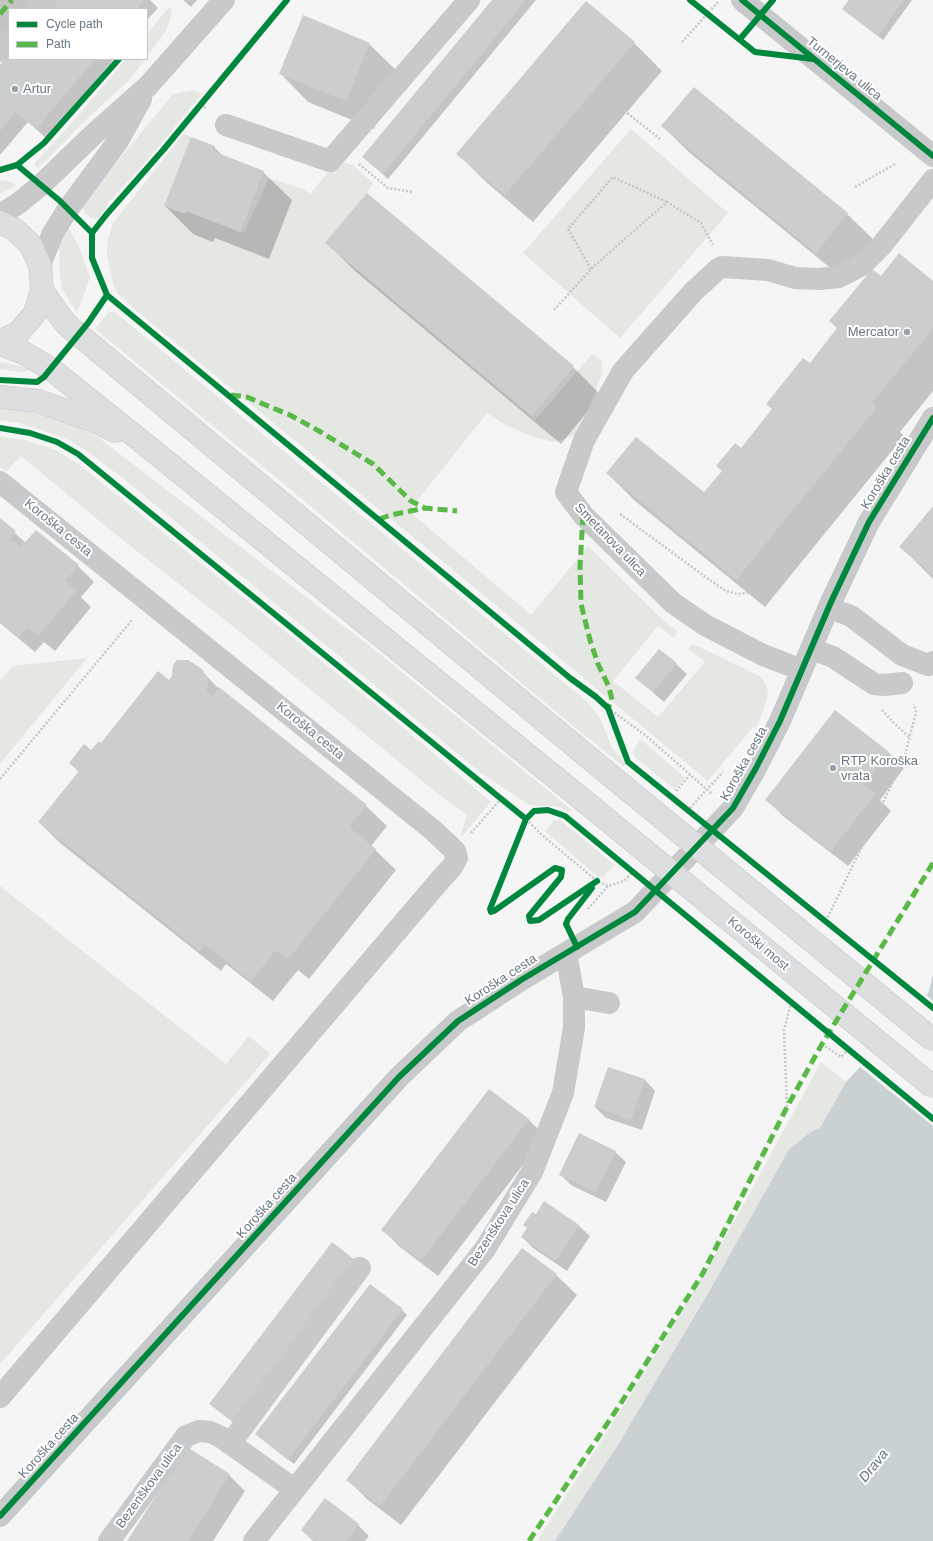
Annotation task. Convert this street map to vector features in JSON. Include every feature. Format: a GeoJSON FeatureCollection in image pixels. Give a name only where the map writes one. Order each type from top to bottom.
{"type":"FeatureCollection","features":[{"type":"Feature","properties":{"kind":"main road"},"geometry":{"type":"LineString","coordinates":[[0,222],[14,229],[31,245],[40,265],[42,290],[35,313],[19,332],[0,343]]}},
{"type":"Feature","properties":{"kind":"main road"},"geometry":{"type":"LineString","coordinates":[[42,290],[67,325],[611,776],[933,1040]]}},
{"type":"Feature","properties":{"kind":"main road"},"geometry":{"type":"LineString","coordinates":[[0,343],[24,353],[51,369],[150,449]]}},
{"type":"Feature","properties":{"kind":"main road"},"geometry":{"type":"LineString","coordinates":[[0,397],[38,401],[92,420],[150,449]]}},
{"type":"Feature","properties":{"kind":"main road","name":"Koroški most"},"geometry":{"type":"LineString","coordinates":[[150,449],[583,800],[933,1087]]}},
{"type":"Feature","properties":{"kind":"street"},"geometry":{"type":"LineString","coordinates":[[0,215],[19,203],[41,185],[94,134],[148,86],[224,0]]}},
{"type":"Feature","properties":{"kind":"street"},"geometry":{"type":"LineString","coordinates":[[226,125],[330,161],[469,0]]}},
{"type":"Feature","properties":{"kind":"street","name":"Turnerjeva ulica"},"geometry":{"type":"LineString","coordinates":[[745,1],[933,156]]}},
{"type":"Feature","properties":{"kind":"street"},"geometry":{"type":"LineString","coordinates":[[0,51],[8,41]]}},
{"type":"Feature","properties":{"kind":"street"},"geometry":{"type":"LineString","coordinates":[[40,265],[57,227],[68,209],[118,141],[148,86]]}},
{"type":"Feature","properties":{"kind":"street"},"geometry":{"type":"LineString","coordinates":[[722,267],[768,270],[795,278],[819,280],[839,277],[862,265],[882,245],[933,180]]}},
{"type":"Feature","properties":{"kind":"street","name":"Smetanova ulica"},"geometry":{"type":"LineString","coordinates":[[722,267],[693,292],[623,371],[584,440],[566,492],[583,515],[673,603],[705,625],[763,655],[802,670]]}},
{"type":"Feature","properties":{"kind":"street","name":"Koroška cesta"},"geometry":{"type":"LineString","coordinates":[[0,1515],[399,1077],[458,1021],[521,980],[635,912],[733,808],[756,768],[780,721],[868,522],[933,418]]}},
{"type":"Feature","properties":{"kind":"street","name":"Koroška cesta"},"geometry":{"type":"LineString","coordinates":[[0,482],[434,831],[455,851]]}},
{"type":"Feature","properties":{"kind":"street"},"geometry":{"type":"LineString","coordinates":[[829,608],[851,616],[902,655],[928,665],[933,662]]}},
{"type":"Feature","properties":{"kind":"street"},"geometry":{"type":"LineString","coordinates":[[812,649],[832,657],[874,684],[885,685],[908,692]]}},
{"type":"Feature","properties":{"kind":"street"},"geometry":{"type":"LineString","coordinates":[[0,1397],[452,867],[457,858],[455,851]]}},
{"type":"Feature","properties":{"kind":"street","name":"Bezenškova ulica"},"geometry":{"type":"LineString","coordinates":[[254,1541],[485,1248],[532,1172],[563,1093],[574,1028],[574,997],[566,953]]}},
{"type":"Feature","properties":{"kind":"street"},"geometry":{"type":"LineString","coordinates":[[574,997],[609,1003]]}},
{"type":"Feature","properties":{"kind":"street"},"geometry":{"type":"LineString","coordinates":[[230,1444],[360,1268]]}},
{"type":"Feature","properties":{"kind":"street","name":"Bezenškova ulica"},"geometry":{"type":"LineString","coordinates":[[108,1541],[186,1436],[199,1431],[210,1432],[230,1444],[294,1489]]}},
{"type":"Feature","properties":{"kind":"path"},"geometry":{"type":"LineString","coordinates":[[682,42],[720,0]]}},
{"type":"Feature","properties":{"kind":"path"},"geometry":{"type":"LineString","coordinates":[[701,9],[712,18]]}},
{"type":"Feature","properties":{"kind":"path"},"geometry":{"type":"LineString","coordinates":[[197,109],[206,98]]}},
{"type":"Feature","properties":{"kind":"path"},"geometry":{"type":"LineString","coordinates":[[621,108],[660,139]]}},
{"type":"Feature","properties":{"kind":"path"},"geometry":{"type":"LineString","coordinates":[[340,149],[388,188],[413,192]]}},
{"type":"Feature","properties":{"kind":"path"},"geometry":{"type":"LineString","coordinates":[[856,186],[895,164]]}},
{"type":"Feature","properties":{"kind":"path"},"geometry":{"type":"LineString","coordinates":[[591,269],[568,229],[613,177],[667,202],[701,223],[719,257],[722,267]]}},
{"type":"Feature","properties":{"kind":"path"},"geometry":{"type":"LineString","coordinates":[[554,310],[591,269],[667,202]]}},
{"type":"Feature","properties":{"kind":"path"},"geometry":{"type":"LineString","coordinates":[[615,510],[726,591],[738,594],[747,593],[758,585],[858,466]]}},
{"type":"Feature","properties":{"kind":"path"},"geometry":{"type":"LineString","coordinates":[[0,779],[134,617]]}},
{"type":"Feature","properties":{"kind":"path"},"geometry":{"type":"LineString","coordinates":[[874,684],[877,699],[883,711],[910,738]]}},
{"type":"Feature","properties":{"kind":"path"},"geometry":{"type":"LineString","coordinates":[[834,928],[823,920],[904,759],[916,712],[908,692]]}},
{"type":"Feature","properties":{"kind":"path"},"geometry":{"type":"LineString","coordinates":[[602,702],[645,735],[713,794]]}},
{"type":"Feature","properties":{"kind":"path"},"geometry":{"type":"LineString","coordinates":[[608,708],[613,721]]}},
{"type":"Feature","properties":{"kind":"path"},"geometry":{"type":"LineString","coordinates":[[676,792],[690,775]]}},
{"type":"Feature","properties":{"kind":"path"},"geometry":{"type":"LineString","coordinates":[[495,794],[508,804]]}},
{"type":"Feature","properties":{"kind":"path"},"geometry":{"type":"LineString","coordinates":[[455,851],[501,799]]}},
{"type":"Feature","properties":{"kind":"path"},"geometry":{"type":"LineString","coordinates":[[684,807],[690,812]]}},
{"type":"Feature","properties":{"kind":"path"},"geometry":{"type":"LineString","coordinates":[[520,814],[528,817],[542,835],[597,881],[608,886]]}},
{"type":"Feature","properties":{"kind":"path"},"geometry":{"type":"LineString","coordinates":[[523,826],[528,817]]}},
{"type":"Feature","properties":{"kind":"path"},"geometry":{"type":"LineString","coordinates":[[626,867],[638,876]]}},
{"type":"Feature","properties":{"kind":"path"},"geometry":{"type":"LineString","coordinates":[[592,886],[597,881]]}},
{"type":"Feature","properties":{"kind":"path"},"geometry":{"type":"LineString","coordinates":[[584,914],[602,893]]}},
{"type":"Feature","properties":{"kind":"path"},"geometry":{"type":"LineString","coordinates":[[791,998],[795,1004]]}},
{"type":"Feature","properties":{"kind":"path"},"geometry":{"type":"LineString","coordinates":[[787,1107],[784,1031],[791,998]]}},
{"type":"Feature","properties":{"kind":"path"},"geometry":{"type":"LineString","coordinates":[[822,1044],[841,1057],[850,1049]]}},
{"type":"Feature","properties":{"kind":"path"},"geometry":{"type":"LineString","coordinates":[[843,1044],[856,1054]]}},
{"type":"Feature","properties":{"kind":"shaded area"},"geometry":{"type":"Polygon","coordinates":[[[169,7],[172,13],[166,31],[148,56],[148,33],[169,7]]]}},
{"type":"Feature","properties":{"kind":"shaded area"},"geometry":{"type":"Polygon","coordinates":[[[125,60],[145,60],[128,81],[89,117],[38,168],[34,164],[77,117],[125,60]]]}},
{"type":"Feature","properties":{"kind":"shaded area"},"geometry":{"type":"Polygon","coordinates":[[[195,90],[202,94],[144,164],[108,203],[104,212],[99,218],[91,218],[80,207],[173,94],[195,90]]]}},
{"type":"Feature","properties":{"kind":"shaded area"},"geometry":{"type":"Polygon","coordinates":[[[631,129],[728,213],[620,338],[523,253],[631,129]]]}},
{"type":"Feature","properties":{"kind":"shaded area"},"geometry":{"type":"Polygon","coordinates":[[[184,133],[191,137],[164,206],[185,214],[186,211],[244,233],[269,178],[303,189],[310,194],[337,161],[353,165],[373,183],[367,193],[326,243],[535,420],[592,354],[601,360],[603,372],[585,417],[573,436],[554,442],[531,436],[506,425],[487,413],[409,511],[531,615],[588,546],[663,620],[677,631],[674,638],[658,626],[613,681],[658,717],[705,662],[688,649],[693,644],[760,676],[768,691],[766,702],[756,728],[753,727],[708,781],[119,295],[113,284],[107,255],[107,243],[113,223],[184,133]]]}},
{"type":"Feature","properties":{"kind":"shaded area"},"geometry":{"type":"Polygon","coordinates":[[[5,180],[17,185],[0,194],[0,181],[5,180]]]}},
{"type":"Feature","properties":{"kind":"shaded area"},"geometry":{"type":"Polygon","coordinates":[[[67,225],[79,247],[90,278],[77,313],[62,289],[60,277],[59,248],[67,225]]]}},
{"type":"Feature","properties":{"kind":"shaded area"},"geometry":{"type":"Polygon","coordinates":[[[109,312],[115,312],[584,699],[601,720],[612,748],[626,764],[623,766],[573,726],[290,489],[95,329],[109,312]]]}},
{"type":"Feature","properties":{"kind":"shaded area"},"geometry":{"type":"Polygon","coordinates":[[[0,362],[31,369],[22,372],[0,369],[0,362]]]}},
{"type":"Feature","properties":{"kind":"shaded area"},"geometry":{"type":"Polygon","coordinates":[[[0,405],[41,412],[81,428],[99,438],[371,647],[572,810],[568,812],[555,806],[536,806],[528,804],[481,773],[125,480],[87,451],[65,438],[20,423],[0,420],[0,405]]]}},
{"type":"Feature","properties":{"kind":"shaded area"},"geometry":{"type":"Polygon","coordinates":[[[0,436],[28,441],[56,450],[81,466],[393,719],[491,802],[462,836],[461,835],[467,815],[442,797],[240,632],[114,533],[21,456],[6,472],[0,467],[0,436]]]}},
{"type":"Feature","properties":{"kind":"shaded area"},"geometry":{"type":"Polygon","coordinates":[[[87,658],[0,764],[0,681],[13,666],[87,658]]]}},
{"type":"Feature","properties":{"kind":"shaded area"},"geometry":{"type":"Polygon","coordinates":[[[641,740],[685,778],[675,790],[635,757],[633,753],[634,749],[641,740]]]}},
{"type":"Feature","properties":{"kind":"shaded area"},"geometry":{"type":"Polygon","coordinates":[[[560,820],[615,865],[603,877],[597,876],[545,831],[553,821],[560,820]]]}},
{"type":"Feature","properties":{"kind":"shaded area"},"geometry":{"type":"Polygon","coordinates":[[[0,886],[226,1064],[249,1036],[270,1054],[0,1364],[0,886]]]}},
{"type":"Feature","properties":{"kind":"shaded area"},"geometry":{"type":"Polygon","coordinates":[[[821,1062],[846,1082],[820,1128],[812,1131],[789,1149],[710,1290],[619,1443],[555,1541],[537,1541],[678,1318],[736,1218],[821,1062]]]}},
{"type":"Feature","properties":{"kind":"water","name":"Drava"},"geometry":{"type":"Polygon","coordinates":[[[933,975],[933,1541],[555,1541],[619,1443],[710,1290],[789,1149],[812,1131],[820,1128],[846,1082],[928,994],[933,975]]]}},
{"type":"Feature","properties":{"kind":"pier"},"geometry":{"type":"Polygon","coordinates":[[[925,994],[933,1001],[933,1126],[859,1066],[925,994]]]}},
{"type":"Feature","properties":{"kind":"building"},"geometry":{"type":"Polygon","coordinates":[[[55,0],[144,0],[138,8],[48,8],[55,0]]]}},
{"type":"Feature","properties":{"kind":"building"},"geometry":{"type":"Polygon","coordinates":[[[492,0],[526,0],[383,174],[362,157],[492,0]]]}},
{"type":"Feature","properties":{"kind":"building"},"geometry":{"type":"Polygon","coordinates":[[[849,0],[904,0],[878,36],[842,9],[849,0]]]}},
{"type":"Feature","properties":{"kind":"building"},"geometry":{"type":"Polygon","coordinates":[[[586,1],[635,42],[505,195],[456,154],[586,1]]]}},
{"type":"Feature","properties":{"kind":"building"},"geometry":{"type":"Polygon","coordinates":[[[303,15],[370,43],[346,101],[279,74],[303,15]]]}},
{"type":"Feature","properties":{"kind":"building"},"geometry":{"type":"Polygon","coordinates":[[[8,55],[8,60],[94,60],[36,129],[16,112],[0,131],[0,65],[8,55]]]}},
{"type":"Feature","properties":{"kind":"building"},"geometry":{"type":"Polygon","coordinates":[[[694,87],[848,213],[816,253],[661,126],[694,87]]]}},
{"type":"Feature","properties":{"kind":"building"},"geometry":{"type":"Polygon","coordinates":[[[191,137],[215,146],[213,151],[264,171],[240,232],[186,211],[185,214],[164,206],[191,137]]]}},
{"type":"Feature","properties":{"kind":"building"},"geometry":{"type":"Polygon","coordinates":[[[367,193],[574,366],[532,416],[325,243],[367,193]]]}},
{"type":"Feature","properties":{"kind":"building"},"geometry":{"type":"Polygon","coordinates":[[[899,253],[933,281],[933,328],[872,403],[877,407],[736,580],[606,473],[636,437],[704,492],[722,471],[716,466],[735,443],[741,448],[772,409],[766,404],[803,358],[810,363],[837,328],[829,321],[872,269],[881,276],[899,253]]]}},
{"type":"Feature","properties":{"kind":"building"},"geometry":{"type":"Polygon","coordinates":[[[933,506],[933,575],[899,547],[933,506]]]}},
{"type":"Feature","properties":{"kind":"building"},"geometry":{"type":"Polygon","coordinates":[[[0,518],[16,531],[10,539],[21,547],[36,530],[79,565],[65,581],[76,591],[38,636],[27,627],[19,637],[0,622],[0,518]]]}},
{"type":"Feature","properties":{"kind":"building"},"geometry":{"type":"Polygon","coordinates":[[[659,649],[677,663],[653,692],[635,678],[659,649]]]}},
{"type":"Feature","properties":{"kind":"building"},"geometry":{"type":"Polygon","coordinates":[[[177,660],[188,660],[202,669],[207,677],[208,685],[206,691],[212,696],[219,687],[367,805],[349,827],[376,849],[288,959],[276,950],[251,981],[205,944],[200,951],[38,822],[79,771],[69,763],[84,744],[91,750],[99,741],[101,743],[158,671],[169,680],[172,676],[173,665],[177,660]]]}},
{"type":"Feature","properties":{"kind":"building","name":"RTP Koroška vrata"},"geometry":{"type":"Polygon","coordinates":[[[835,710],[889,752],[864,785],[875,794],[831,851],[765,800],[835,710]]]}},
{"type":"Feature","properties":{"kind":"building"},"geometry":{"type":"Polygon","coordinates":[[[608,1067],[645,1079],[631,1120],[594,1107],[608,1067]]]}},
{"type":"Feature","properties":{"kind":"building"},"geometry":{"type":"Polygon","coordinates":[[[489,1089],[529,1119],[421,1261],[381,1230],[489,1089]]]}},
{"type":"Feature","properties":{"kind":"building"},"geometry":{"type":"Polygon","coordinates":[[[579,1133],[616,1151],[595,1192],[559,1175],[579,1133]]]}},
{"type":"Feature","properties":{"kind":"building"},"geometry":{"type":"Polygon","coordinates":[[[544,1201],[579,1225],[556,1261],[521,1237],[527,1228],[523,1225],[532,1212],[536,1214],[544,1201]]]}},
{"type":"Feature","properties":{"kind":"building"},"geometry":{"type":"Polygon","coordinates":[[[332,1242],[355,1260],[232,1421],[209,1404],[332,1242]]]}},
{"type":"Feature","properties":{"kind":"building"},"geometry":{"type":"Polygon","coordinates":[[[522,1248],[557,1274],[380,1506],[346,1480],[522,1248]]]}},
{"type":"Feature","properties":{"kind":"building"},"geometry":{"type":"Polygon","coordinates":[[[370,1284],[403,1309],[288,1460],[255,1434],[370,1284]]]}},
{"type":"Feature","properties":{"kind":"building"},"geometry":{"type":"Polygon","coordinates":[[[187,1447],[230,1474],[188,1541],[127,1541],[187,1447]]]}},
{"type":"Feature","properties":{"kind":"building"},"geometry":{"type":"Polygon","coordinates":[[[325,1498],[359,1524],[346,1541],[315,1541],[301,1530],[325,1498]]]}},
{"type":"Feature","properties":{"kind":"marked path"},"geometry":{"type":"LineString","coordinates":[[0,14],[12,0]]}},
{"type":"Feature","properties":{"kind":"marked path"},"geometry":{"type":"LineString","coordinates":[[231,395],[247,397],[290,415],[319,431],[373,464],[411,501],[425,508]]}},
{"type":"Feature","properties":{"kind":"marked path"},"geometry":{"type":"LineString","coordinates":[[379,519],[425,508],[457,511]]}},
{"type":"Feature","properties":{"kind":"marked path"},"geometry":{"type":"LineString","coordinates":[[583,515],[580,567],[581,604],[598,664],[609,687],[612,700],[608,708]]}},
{"type":"Feature","properties":{"kind":"marked path"},"geometry":{"type":"LineString","coordinates":[[529,1541],[621,1403],[703,1273],[787,1107],[822,1044],[933,863]]}},
{"type":"Feature","properties":{"kind":"cycle path"},"geometry":{"type":"LineString","coordinates":[[92,233],[164,149],[287,0]]}},
{"type":"Feature","properties":{"kind":"cycle path"},"geometry":{"type":"LineString","coordinates":[[690,0],[755,52],[813,59]]}},
{"type":"Feature","properties":{"kind":"cycle path"},"geometry":{"type":"LineString","coordinates":[[742,0],[933,156]]}},
{"type":"Feature","properties":{"kind":"cycle path"},"geometry":{"type":"LineString","coordinates":[[740,39],[773,0]]}},
{"type":"Feature","properties":{"kind":"cycle path"},"geometry":{"type":"LineString","coordinates":[[17,165],[44,143],[118,60]]}},
{"type":"Feature","properties":{"kind":"cycle path"},"geometry":{"type":"LineString","coordinates":[[0,170],[17,165],[60,201],[92,233],[92,258],[107,295],[570,678],[596,697],[608,708],[628,762],[933,1008]]}},
{"type":"Feature","properties":{"kind":"cycle path"},"geometry":{"type":"LineString","coordinates":[[0,380],[37,382],[44,377],[88,323],[107,295]]}},
{"type":"Feature","properties":{"kind":"cycle path"},"geometry":{"type":"LineString","coordinates":[[0,1516],[399,1077],[458,1021],[521,980],[635,912],[733,808],[756,768],[780,721],[831,602],[869,522],[933,418]]}},
{"type":"Feature","properties":{"kind":"cycle path"},"geometry":{"type":"LineString","coordinates":[[0,428],[30,433],[57,442],[78,454],[526,819],[534,811],[548,810],[565,816],[933,1119]]}},
{"type":"Feature","properties":{"kind":"cycle path"},"geometry":{"type":"LineString","coordinates":[[526,819],[490,909],[491,912],[555,868],[562,870],[561,877],[529,916],[530,921],[539,920],[597,881]]}},
{"type":"Feature","properties":{"kind":"cycle path"},"geometry":{"type":"LineString","coordinates":[[577,947],[566,924],[568,919],[592,888]]}},
{"type":"Feature","properties":{"kind":"place","name":"Artur"},"geometry":{"type":"Point","coordinates":[15,89]}},
{"type":"Feature","properties":{"kind":"place","name":"Mercator"},"geometry":{"type":"Point","coordinates":[907,332]}},
{"type":"Feature","properties":{"kind":"place","name":"RTP Koroška vrata"},"geometry":{"type":"Point","coordinates":[833,768]}}]}
